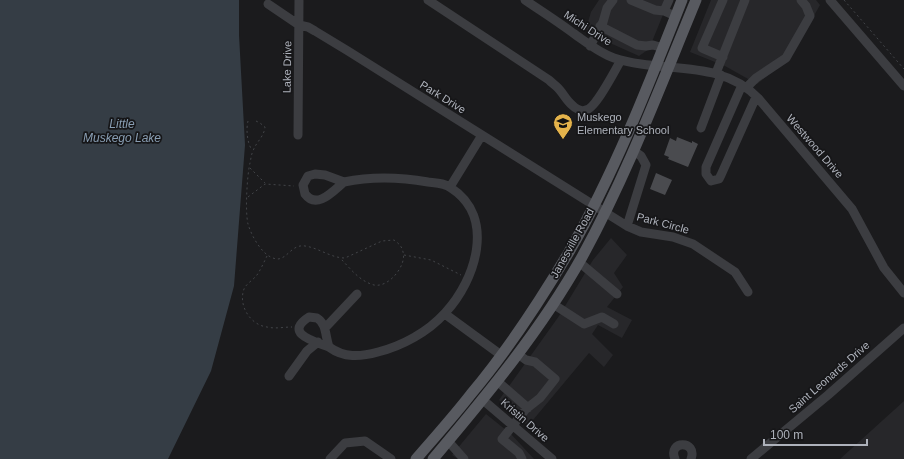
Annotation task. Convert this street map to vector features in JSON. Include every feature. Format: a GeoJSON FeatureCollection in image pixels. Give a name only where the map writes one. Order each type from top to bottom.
{"type":"FeatureCollection","features":[{"type":"Feature","properties":{"kind":"main road","name":"Janesville Road"},"geometry":{"type":"LineString","coordinates":[[416,459],[460,408],[499,358],[537,303],[569,251],[594,205],[612,167],[656,66],[682,0]]}},
{"type":"Feature","properties":{"kind":"main road","name":"Janesville Road"},"geometry":{"type":"LineString","coordinates":[[435,458],[483,400],[521,350],[553,304],[579,262],[634,151],[696,0]]}},
{"type":"Feature","properties":{"kind":"main road"},"geometry":{"type":"LineString","coordinates":[[676,14],[689,16]]}},
{"type":"Feature","properties":{"kind":"main road"},"geometry":{"type":"LineString","coordinates":[[460,408],[471,401],[483,400],[483,386],[499,358],[521,350]]}},
{"type":"Feature","properties":{"kind":"main road"},"geometry":{"type":"LineString","coordinates":[[495,384],[504,359],[499,358]]}},
{"type":"Feature","properties":{"kind":"street","name":"Lake Drive"},"geometry":{"type":"LineString","coordinates":[[298,135],[299,0]]}},
{"type":"Feature","properties":{"kind":"street"},"geometry":{"type":"LineString","coordinates":[[428,0],[548,80],[559,89],[572,105],[579,110],[585,111],[597,100],[621,60]]}},
{"type":"Feature","properties":{"kind":"street","name":"Michi Drive"},"geometry":{"type":"LineString","coordinates":[[525,0],[590,46],[604,54],[621,60],[668,68]]}},
{"type":"Feature","properties":{"kind":"street"},"geometry":{"type":"LineString","coordinates":[[590,46],[607,8],[613,0]]}},
{"type":"Feature","properties":{"kind":"street"},"geometry":{"type":"LineString","coordinates":[[630,0],[655,10],[676,14]]}},
{"type":"Feature","properties":{"kind":"street"},"geometry":{"type":"LineString","coordinates":[[664,11],[669,0]]}},
{"type":"Feature","properties":{"kind":"street"},"geometry":{"type":"LineString","coordinates":[[723,0],[702,48],[723,56]]}},
{"type":"Feature","properties":{"kind":"street"},"geometry":{"type":"LineString","coordinates":[[701,128],[719,74],[723,56],[745,0]]}},
{"type":"Feature","properties":{"kind":"street"},"geometry":{"type":"LineString","coordinates":[[830,0],[904,86]]}},
{"type":"Feature","properties":{"kind":"street"},"geometry":{"type":"LineString","coordinates":[[756,97],[719,179],[712,181],[706,174],[706,167],[744,86],[786,58],[810,16],[807,2]]}},
{"type":"Feature","properties":{"kind":"street","name":"Park Drive"},"geometry":{"type":"LineString","coordinates":[[268,4],[300,25],[316,31],[605,212]]}},
{"type":"Feature","properties":{"kind":"street"},"geometry":{"type":"LineString","coordinates":[[600,26],[637,45],[653,45],[663,48]]}},
{"type":"Feature","properties":{"kind":"street","name":"Westwood Drive"},"geometry":{"type":"LineString","coordinates":[[668,68],[719,74],[744,86],[756,97],[852,209],[884,268],[904,293]]}},
{"type":"Feature","properties":{"kind":"street"},"geometry":{"type":"LineString","coordinates":[[450,187],[482,135]]}},
{"type":"Feature","properties":{"kind":"street"},"geometry":{"type":"LineString","coordinates":[[627,226],[646,165],[641,156],[634,151]]}},
{"type":"Feature","properties":{"kind":"street"},"geometry":{"type":"LineString","coordinates":[[329,347],[326,340],[325,328],[321,320],[313,317],[306,319],[300,326],[300,332],[303,336],[339,353],[355,356],[387,350],[419,334],[445,314],[456,298],[467,278],[477,246],[478,236],[477,224],[469,205],[450,187],[440,184],[412,179],[390,178],[356,180],[344,182],[320,200],[313,200],[304,194],[303,187],[306,179],[311,175],[325,175],[344,182]]}},
{"type":"Feature","properties":{"kind":"street","name":"Park Circle"},"geometry":{"type":"LineString","coordinates":[[605,212],[627,226],[641,232],[673,236],[693,244],[735,272],[748,292]]}},
{"type":"Feature","properties":{"kind":"street"},"geometry":{"type":"LineString","coordinates":[[579,262],[617,294]]}},
{"type":"Feature","properties":{"kind":"street"},"geometry":{"type":"LineString","coordinates":[[325,328],[357,294]]}},
{"type":"Feature","properties":{"kind":"street"},"geometry":{"type":"LineString","coordinates":[[553,304],[584,324],[602,317],[614,324]]}},
{"type":"Feature","properties":{"kind":"street"},"geometry":{"type":"LineString","coordinates":[[445,314],[499,358]]}},
{"type":"Feature","properties":{"kind":"street","name":"Saint Leonards Drive"},"geometry":{"type":"LineString","coordinates":[[751,459],[828,395],[904,328]]}},
{"type":"Feature","properties":{"kind":"street"},"geometry":{"type":"LineString","coordinates":[[289,376],[307,351],[318,342]]}},
{"type":"Feature","properties":{"kind":"street"},"geometry":{"type":"LineString","coordinates":[[521,350],[526,360],[535,362],[555,379],[540,398],[512,425],[502,439],[519,453],[522,459]]}},
{"type":"Feature","properties":{"kind":"street"},"geometry":{"type":"LineString","coordinates":[[495,384],[528,408]]}},
{"type":"Feature","properties":{"kind":"street","name":"Kristin Drive"},"geometry":{"type":"LineString","coordinates":[[483,400],[552,459]]}},
{"type":"Feature","properties":{"kind":"street"},"geometry":{"type":"LineString","coordinates":[[330,459],[345,443],[365,441],[390,459]]}},
{"type":"Feature","properties":{"kind":"street"},"geometry":{"type":"LineString","coordinates":[[448,441],[464,459]]}},
{"type":"Feature","properties":{"kind":"street"},"geometry":{"type":"LineString","coordinates":[[674,459],[673,455],[675,449],[677,446],[683,444],[691,449],[691,459]]}},
{"type":"Feature","properties":{"kind":"path"},"geometry":{"type":"LineString","coordinates":[[844,0],[904,69]]}},
{"type":"Feature","properties":{"kind":"path"},"geometry":{"type":"LineString","coordinates":[[248,121],[246,126],[248,140],[250,147],[253,150]]}},
{"type":"Feature","properties":{"kind":"path"},"geometry":{"type":"LineString","coordinates":[[256,121],[265,127],[265,133],[253,150],[249,168],[247,197],[248,224],[258,246],[268,255],[278,259],[299,246],[322,250],[340,258],[356,275],[374,285],[383,285],[393,278],[404,255],[400,246],[394,240],[382,241],[345,258],[340,258]]}},
{"type":"Feature","properties":{"kind":"path"},"geometry":{"type":"LineString","coordinates":[[249,168],[265,184]]}},
{"type":"Feature","properties":{"kind":"path"},"geometry":{"type":"LineString","coordinates":[[247,197],[265,184],[303,187]]}},
{"type":"Feature","properties":{"kind":"path"},"geometry":{"type":"LineString","coordinates":[[268,255],[257,275],[245,287],[242,295],[246,313],[252,320],[265,327],[277,328],[300,326]]}},
{"type":"Feature","properties":{"kind":"path"},"geometry":{"type":"LineString","coordinates":[[404,255],[431,260],[467,278]]}},
{"type":"Feature","properties":{"kind":"shaded area"},"geometry":{"type":"Polygon","coordinates":[[[599,0],[669,0],[649,49],[639,56],[590,34],[586,29],[591,12],[599,0]]]}},
{"type":"Feature","properties":{"kind":"shaded area"},"geometry":{"type":"Polygon","coordinates":[[[711,0],[816,0],[820,5],[791,57],[757,84],[725,66],[690,52],[711,0]]]}},
{"type":"Feature","properties":{"kind":"shaded area"},"geometry":{"type":"Polygon","coordinates":[[[611,238],[627,255],[614,273],[623,287],[607,307],[632,320],[622,338],[598,325],[592,334],[613,355],[604,367],[589,353],[528,426],[499,400],[559,316],[593,260],[611,238]]]}},
{"type":"Feature","properties":{"kind":"shaded area"},"geometry":{"type":"Polygon","coordinates":[[[904,401],[904,459],[840,459],[904,401]]]}},
{"type":"Feature","properties":{"kind":"shaded area"},"geometry":{"type":"Polygon","coordinates":[[[486,414],[511,434],[534,459],[458,459],[452,455],[486,414]]]}},
{"type":"Feature","properties":{"kind":"water","name":"Little Muskego Lake"},"geometry":{"type":"Polygon","coordinates":[[[0,0],[239,0],[239,35],[245,145],[234,286],[211,371],[168,459],[0,459],[0,0]]]}},
{"type":"Feature","properties":{"kind":"building"},"geometry":{"type":"Polygon","coordinates":[[[677,137],[698,144],[688,167],[668,159],[669,157],[664,155],[670,138],[676,141],[677,137]]]}},
{"type":"Feature","properties":{"kind":"building"},"geometry":{"type":"Polygon","coordinates":[[[656,173],[672,180],[665,195],[650,189],[656,173]]]}},
{"type":"Feature","properties":{"kind":"place","name":"Muskego Elementary School"},"geometry":{"type":"Point","coordinates":[563,140]}}]}
